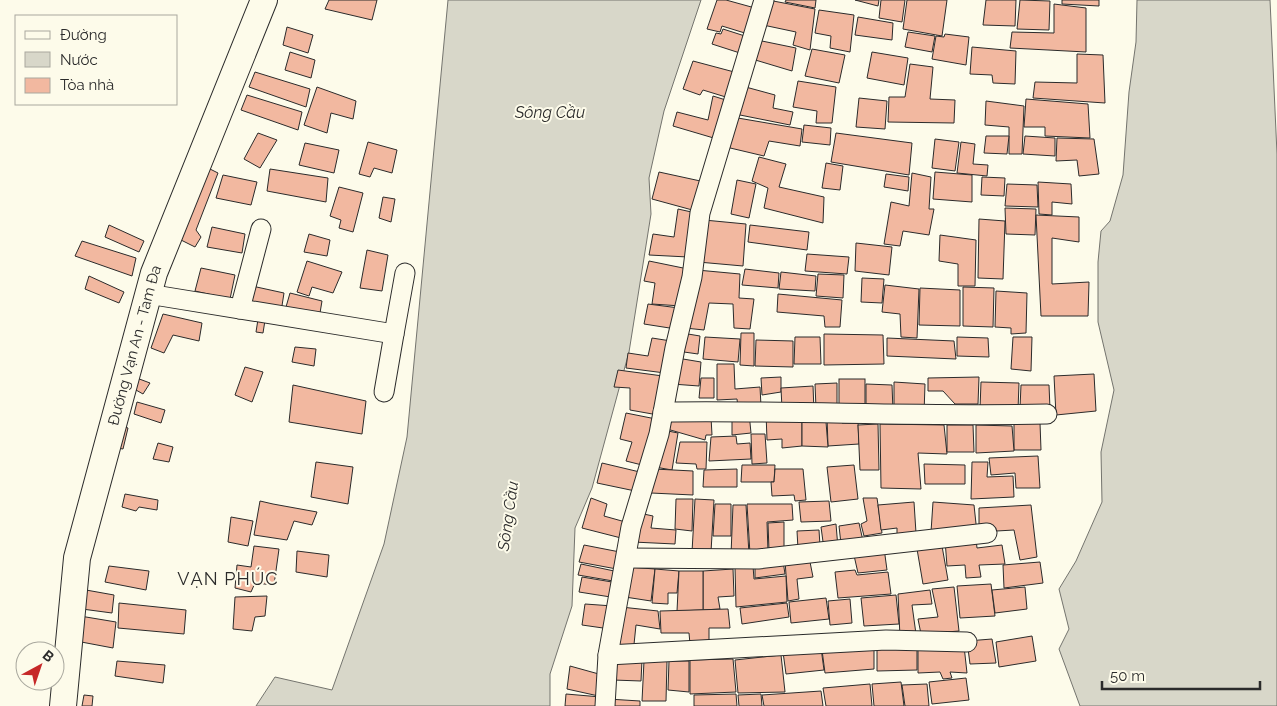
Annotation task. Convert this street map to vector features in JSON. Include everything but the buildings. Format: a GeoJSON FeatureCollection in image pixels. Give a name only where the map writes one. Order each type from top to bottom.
{"type":"FeatureCollection","features":[{"type":"Feature","properties":{"kind":"main road","name":"Đường Vạn An - Tam Đa"},"geometry":{"type":"LineString","coordinates":[[63,706],[77,558],[148,294],[154,273],[264,0]]}},
{"type":"Feature","properties":{"kind":"street"},"geometry":{"type":"LineString","coordinates":[[606,706],[608,655],[631,527],[663,412],[675,348],[692,277],[700,213],[764,0]]}},
{"type":"Feature","properties":{"kind":"street"},"geometry":{"type":"LineString","coordinates":[[240,309],[262,229]]}},
{"type":"Feature","properties":{"kind":"street"},"geometry":{"type":"LineString","coordinates":[[384,392],[405,273]]}},
{"type":"Feature","properties":{"kind":"street"},"geometry":{"type":"LineString","coordinates":[[148,294],[394,334]]}},
{"type":"Feature","properties":{"kind":"street"},"geometry":{"type":"LineString","coordinates":[[663,412],[770,411],[952,416],[1047,414]]}},
{"type":"Feature","properties":{"kind":"street"},"geometry":{"type":"LineString","coordinates":[[626,558],[758,559],[987,533]]}},
{"type":"Feature","properties":{"kind":"street"},"geometry":{"type":"LineString","coordinates":[[608,655],[886,640],[967,642]]}},
{"type":"Feature","properties":{"kind":"water","name":"Sông Cầu"},"geometry":{"type":"Polygon","coordinates":[[[448,0],[701,0],[664,111],[649,178],[651,214],[629,352],[592,488],[575,528],[572,606],[550,674],[550,706],[256,706],[275,677],[332,690],[384,544],[407,437],[448,0]]]}},
{"type":"Feature","properties":{"kind":"water"},"geometry":{"type":"Polygon","coordinates":[[[1137,0],[1270,0],[1277,154],[1277,706],[1080,706],[1059,649],[1069,629],[1059,589],[1076,561],[1102,502],[1101,452],[1114,390],[1098,322],[1098,262],[1101,231],[1110,221],[1123,175],[1129,92],[1136,42],[1137,0]]]}},
{"type":"Feature","properties":{"kind":"district","name":"VẠN PHÚC"},"geometry":{"type":"Point","coordinates":[228,578]}}]}
